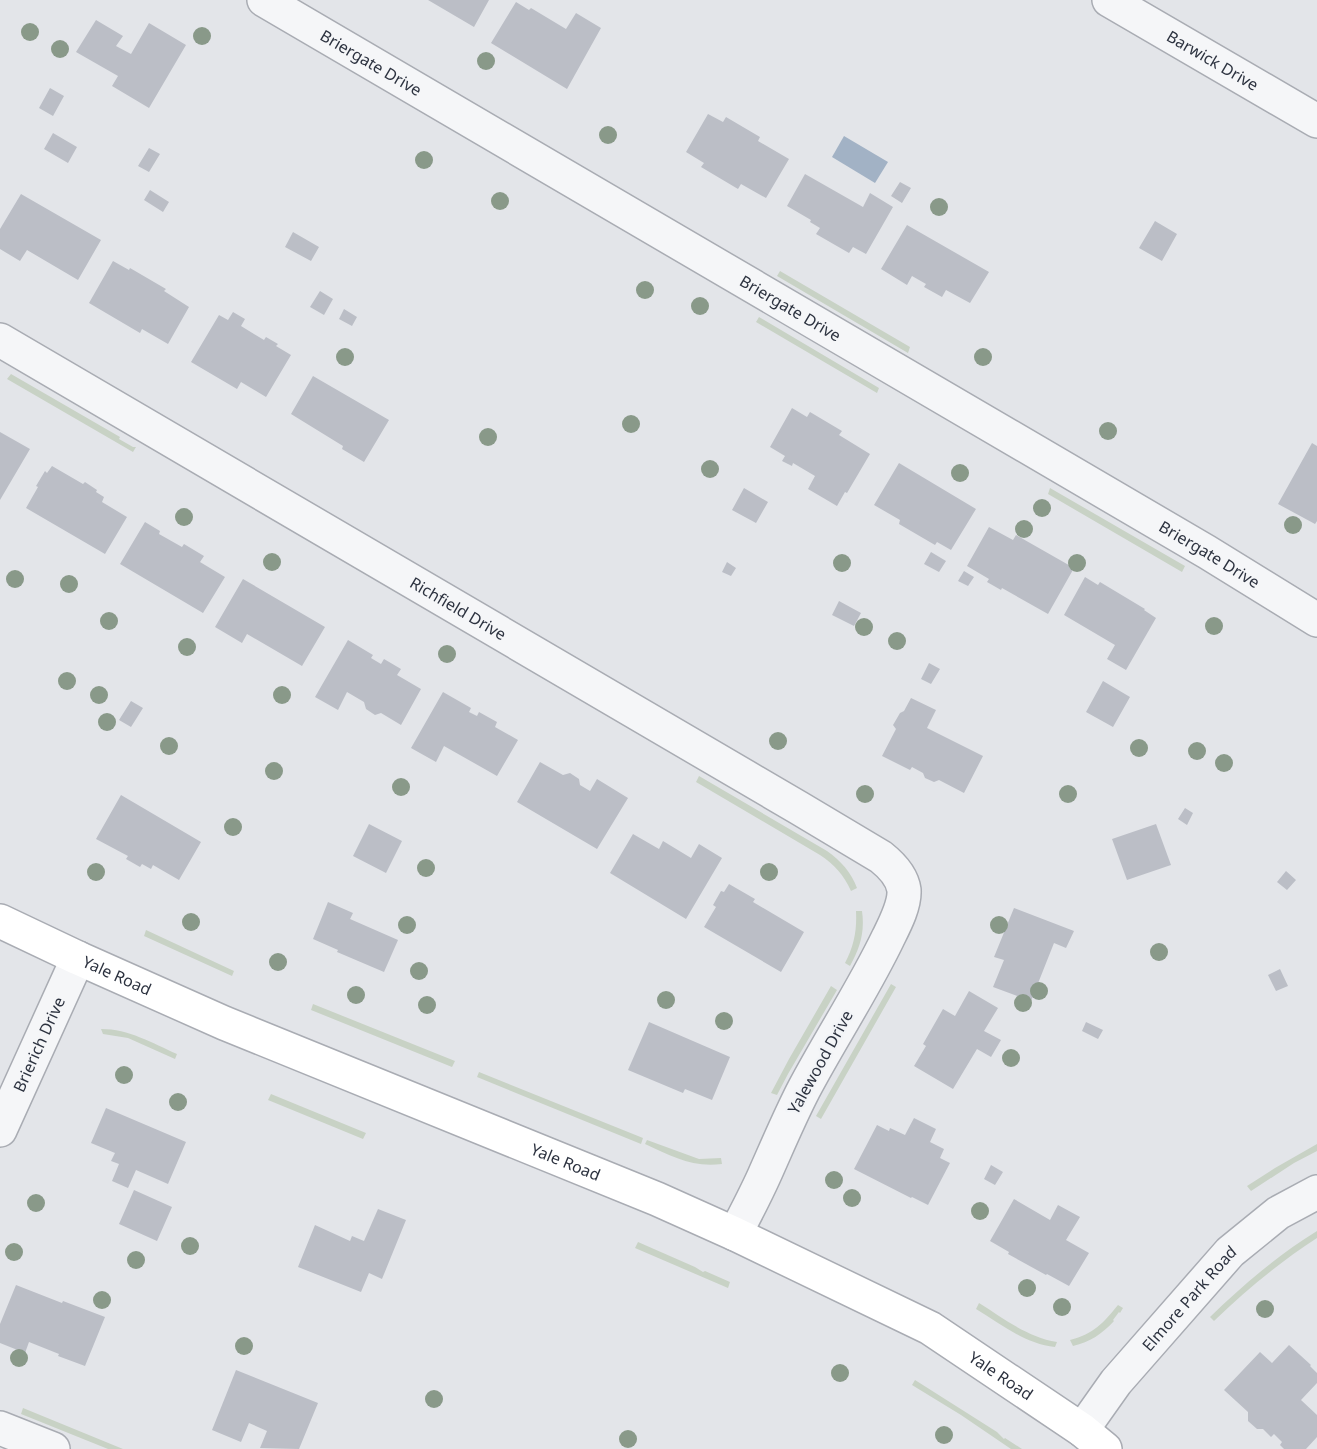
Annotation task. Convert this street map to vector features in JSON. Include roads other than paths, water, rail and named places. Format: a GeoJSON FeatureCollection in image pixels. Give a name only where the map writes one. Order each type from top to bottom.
{"type":"FeatureCollection","features":[{"type":"Feature","properties":{"kind":"main road","name":"Yale Road"},"geometry":{"type":"LineString","coordinates":[[0,921],[224,1023],[657,1199],[735,1234],[930,1328],[1094,1439]]}},
{"type":"Feature","properties":{"kind":"street","name":"Briergate Drive"},"geometry":{"type":"LineString","coordinates":[[264,0],[1207,552],[1317,620]]}},
{"type":"Feature","properties":{"kind":"street","name":"Barwick Drive"},"geometry":{"type":"LineString","coordinates":[[1109,0],[1317,121]]}},
{"type":"Feature","properties":{"kind":"street","name":"Richfield Drive"},"geometry":{"type":"LineString","coordinates":[[0,340],[881,857],[890,865],[904,891]]}},
{"type":"Feature","properties":{"kind":"street","name":"Yalewood Drive"},"geometry":{"type":"LineString","coordinates":[[735,1234],[804,1089],[877,961],[895,924],[904,891]]}},
{"type":"Feature","properties":{"kind":"street","name":"Brierich Drive"},"geometry":{"type":"LineString","coordinates":[[0,1130],[78,958]]}},
{"type":"Feature","properties":{"kind":"street","name":"Elmore Park Road"},"geometry":{"type":"LineString","coordinates":[[1094,1439],[1116,1382],[1230,1252],[1278,1213],[1317,1192]]}},
{"type":"Feature","properties":{"kind":"street"},"geometry":{"type":"LineString","coordinates":[[0,1428],[53,1449]]}},
{"type":"Feature","properties":{"kind":"water"},"geometry":{"type":"Polygon","coordinates":[[[844,136],[888,162],[875,183],[832,157],[844,136]]]}}]}
